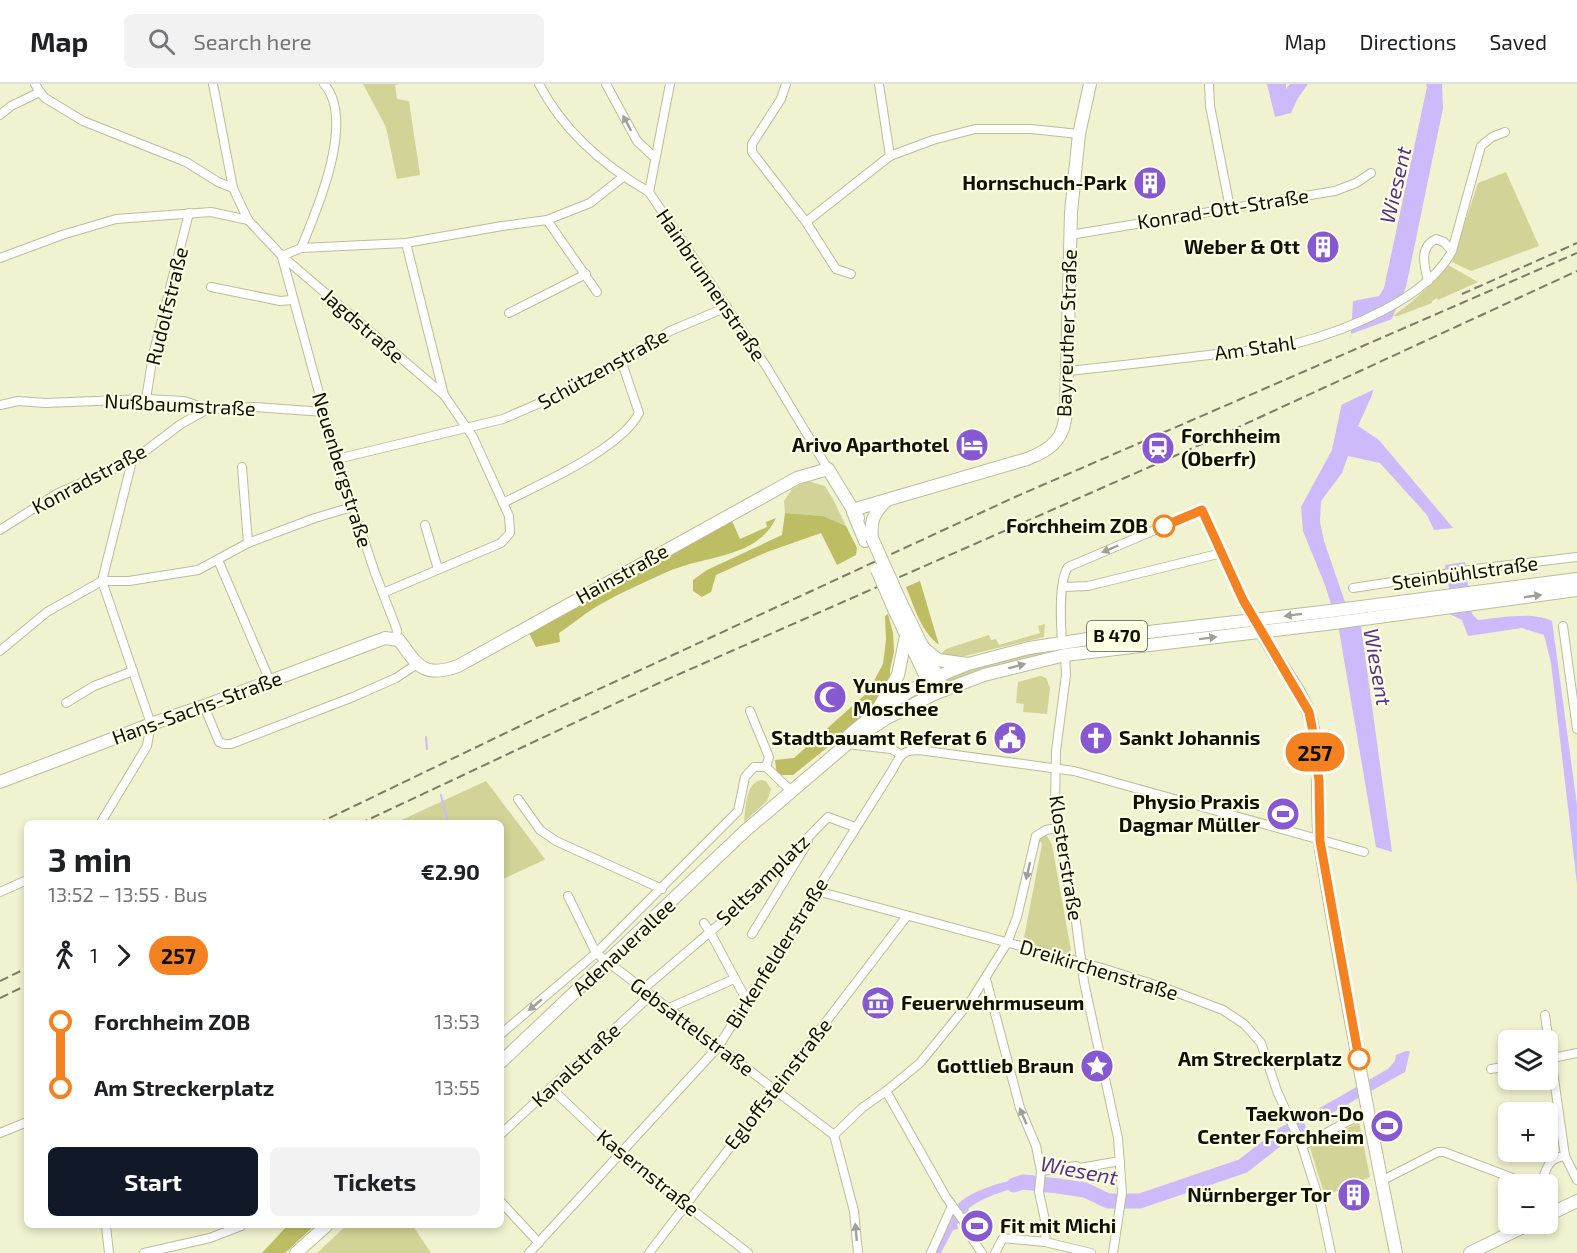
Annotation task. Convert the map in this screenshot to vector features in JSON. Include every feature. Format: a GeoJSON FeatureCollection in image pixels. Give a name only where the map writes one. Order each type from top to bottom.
{"type":"FeatureCollection","features":[{"type":"Feature","properties":{"kind":"main road","name":"Bayreuther Straße"},"geometry":{"type":"LineString","coordinates":[[853,512],[865,505],[1028,459],[1048,449],[1058,440],[1065,423],[1070,235],[1079,134],[1090,84]]}},
{"type":"Feature","properties":{"kind":"main road","name":"Hainbrunnenstraße"},"geometry":{"type":"LineString","coordinates":[[828,469],[853,512]]}},
{"type":"Feature","properties":{"kind":"main road","name":"Hainstraße"},"geometry":{"type":"LineString","coordinates":[[417,664],[441,671],[458,666],[797,478],[828,469]]}},
{"type":"Feature","properties":{"kind":"main road"},"geometry":{"type":"LineString","coordinates":[[868,539],[872,519],[887,500]]}},
{"type":"Feature","properties":{"kind":"main road","name":"B 470"},"geometry":{"type":"LineString","coordinates":[[853,512],[868,539],[898,607],[921,646],[932,678]]}},
{"type":"Feature","properties":{"kind":"main road","name":"B 470"},"geometry":{"type":"LineString","coordinates":[[921,646],[933,657],[947,662],[968,664],[1029,648],[1064,649],[1262,632],[1332,617],[1488,596],[1577,579]]}},
{"type":"Feature","properties":{"kind":"main road","name":"B 470"},"geometry":{"type":"LineString","coordinates":[[1488,596],[1577,590]]}},
{"type":"Feature","properties":{"kind":"main road","name":"B 470"},"geometry":{"type":"LineString","coordinates":[[898,607],[906,636],[939,692],[1064,649],[1256,620],[1332,617]]}},
{"type":"Feature","properties":{"kind":"main road"},"geometry":{"type":"LineString","coordinates":[[1256,620],[1309,712],[1319,781],[1320,841],[1396,1253]]}},
{"type":"Feature","properties":{"kind":"main road"},"geometry":{"type":"LineString","coordinates":[[875,713],[898,675],[906,636]]}},
{"type":"Feature","properties":{"kind":"main road","name":"Hans-Sachs-Straße"},"geometry":{"type":"LineString","coordinates":[[0,782],[385,638],[396,638]]}},
{"type":"Feature","properties":{"kind":"main road"},"geometry":{"type":"LineString","coordinates":[[396,638],[417,664]]}},
{"type":"Feature","properties":{"kind":"main road","name":"Adenauerallee"},"geometry":{"type":"LineString","coordinates":[[746,831],[762,810],[875,713],[903,693],[932,678],[968,664]]}},
{"type":"Feature","properties":{"kind":"main road","name":"Adenauerallee"},"geometry":{"type":"LineString","coordinates":[[504,1059],[746,831],[847,744],[887,718],[939,692]]}},
{"type":"Feature","properties":{"kind":"main road"},"geometry":{"type":"LineString","coordinates":[[1558,1210],[1577,1201]]}},
{"type":"Feature","properties":{"kind":"main road"},"geometry":{"type":"LineString","coordinates":[[296,1253],[324,1228]]}},
{"type":"Feature","properties":{"kind":"main road"},"geometry":{"type":"LineString","coordinates":[[1470,1253],[1509,1234]]}},
{"type":"Feature","properties":{"kind":"street"},"geometry":{"type":"LineString","coordinates":[[35,84],[45,98],[83,121],[186,162],[218,182],[233,188]]}},
{"type":"Feature","properties":{"kind":"street"},"geometry":{"type":"LineString","coordinates":[[213,84],[233,188],[248,220],[282,256],[301,248],[406,243],[547,220],[590,202],[623,177]]}},
{"type":"Feature","properties":{"kind":"street"},"geometry":{"type":"LineString","coordinates":[[301,248],[318,207],[334,152],[336,126],[334,106],[328,88],[324,84]]}},
{"type":"Feature","properties":{"kind":"street","name":"Hainbrunnenstraße"},"geometry":{"type":"LineString","coordinates":[[539,84],[550,106],[587,147],[623,177],[649,192],[770,373],[828,469]]}},
{"type":"Feature","properties":{"kind":"street"},"geometry":{"type":"LineString","coordinates":[[606,84],[637,141],[655,158]]}},
{"type":"Feature","properties":{"kind":"street"},"geometry":{"type":"LineString","coordinates":[[649,192],[670,84]]}},
{"type":"Feature","properties":{"kind":"street"},"geometry":{"type":"LineString","coordinates":[[786,84],[781,99],[752,144],[752,152],[806,222],[836,270],[851,274]]}},
{"type":"Feature","properties":{"kind":"street"},"geometry":{"type":"LineString","coordinates":[[879,84],[890,156]]}},
{"type":"Feature","properties":{"kind":"street"},"geometry":{"type":"LineString","coordinates":[[1209,84],[1210,106],[1230,208]]}},
{"type":"Feature","properties":{"kind":"street"},"geometry":{"type":"LineString","coordinates":[[0,115],[11,106],[40,92]]}},
{"type":"Feature","properties":{"kind":"street"},"geometry":{"type":"LineString","coordinates":[[806,222],[890,156],[933,140],[975,129],[1031,129],[1079,134]]}},
{"type":"Feature","properties":{"kind":"street","name":"Am Stahl"},"geometry":{"type":"LineString","coordinates":[[1068,371],[1292,344],[1351,326],[1403,299],[1428,281],[1446,261],[1452,251],[1481,146],[1492,137],[1504,132]]}},
{"type":"Feature","properties":{"kind":"street","name":"Konrad-Ott-Straße"},"geometry":{"type":"LineString","coordinates":[[1070,235],[1335,191],[1356,183],[1371,173]]}},
{"type":"Feature","properties":{"kind":"street"},"geometry":{"type":"LineString","coordinates":[[0,258],[103,221],[211,212],[248,220]]}},
{"type":"Feature","properties":{"kind":"street","name":"Rudolfstraße"},"geometry":{"type":"LineString","coordinates":[[146,399],[153,356],[189,213]]}},
{"type":"Feature","properties":{"kind":"street"},"geometry":{"type":"LineString","coordinates":[[547,220],[597,292]]}},
{"type":"Feature","properties":{"kind":"street"},"geometry":{"type":"LineString","coordinates":[[1428,281],[1424,252],[1428,243],[1436,239],[1444,242],[1452,251]]}},
{"type":"Feature","properties":{"kind":"street"},"geometry":{"type":"LineString","coordinates":[[383,593],[501,543],[510,533],[511,524],[466,427],[444,395],[406,243]]}},
{"type":"Feature","properties":{"kind":"street","name":"Neuenbergstraße"},"geometry":{"type":"LineString","coordinates":[[282,256],[292,300],[337,459],[397,630],[396,638]]}},
{"type":"Feature","properties":{"kind":"street","name":"Jagdstraße"},"geometry":{"type":"LineString","coordinates":[[282,256],[444,395]]}},
{"type":"Feature","properties":{"kind":"street"},"geometry":{"type":"LineString","coordinates":[[509,313],[586,274]]}},
{"type":"Feature","properties":{"kind":"street"},"geometry":{"type":"LineString","coordinates":[[211,287],[280,301],[292,300]]}},
{"type":"Feature","properties":{"kind":"street","name":"Schützenstraße"},"geometry":{"type":"LineString","coordinates":[[337,459],[502,419],[526,410],[622,363],[670,331],[727,307]]}},
{"type":"Feature","properties":{"kind":"street"},"geometry":{"type":"LineString","coordinates":[[503,503],[580,463],[634,422],[639,412],[622,363]]}},
{"type":"Feature","properties":{"kind":"street","name":"Nußbaumstraße"},"geometry":{"type":"LineString","coordinates":[[0,405],[18,401],[146,399],[184,401],[208,409],[255,407],[324,412]]}},
{"type":"Feature","properties":{"kind":"street","name":"Konradstraße"},"geometry":{"type":"LineString","coordinates":[[0,530],[58,493],[132,461],[181,424],[208,409]]}},
{"type":"Feature","properties":{"kind":"street"},"geometry":{"type":"LineString","coordinates":[[102,820],[147,746],[151,724],[102,581],[132,461]]}},
{"type":"Feature","properties":{"kind":"street"},"geometry":{"type":"LineString","coordinates":[[242,467],[248,543]]}},
{"type":"Feature","properties":{"kind":"street"},"geometry":{"type":"LineString","coordinates":[[0,651],[47,612],[102,581],[129,581],[198,570],[248,543],[352,507]]}},
{"type":"Feature","properties":{"kind":"street"},"geometry":{"type":"LineString","coordinates":[[1222,553],[1097,584],[1063,587],[1064,573],[1068,567],[1202,510],[1222,553],[1243,600],[1256,620]]}},
{"type":"Feature","properties":{"kind":"street"},"geometry":{"type":"LineString","coordinates":[[425,525],[438,569]]}},
{"type":"Feature","properties":{"kind":"street","name":"Steinbühlstraße"},"geometry":{"type":"LineString","coordinates":[[1353,588],[1577,557]]}},
{"type":"Feature","properties":{"kind":"street"},"geometry":{"type":"LineString","coordinates":[[218,561],[270,681]]}},
{"type":"Feature","properties":{"kind":"street","name":"Klosterstraße"},"geometry":{"type":"LineString","coordinates":[[1063,587],[1060,618],[1066,675],[1055,767],[1057,828],[1075,914],[1080,962],[1118,1138],[1122,1193],[1113,1253]]}},
{"type":"Feature","properties":{"kind":"street"},"geometry":{"type":"LineString","coordinates":[[1563,626],[1577,729]]}},
{"type":"Feature","properties":{"kind":"street"},"geometry":{"type":"LineString","coordinates":[[204,706],[219,742],[231,744],[353,698],[396,678],[417,664]]}},
{"type":"Feature","properties":{"kind":"street"},"geometry":{"type":"LineString","coordinates":[[66,704],[94,686],[133,671]]}},
{"type":"Feature","properties":{"kind":"street"},"geometry":{"type":"LineString","coordinates":[[750,711],[769,758],[766,767]]}},
{"type":"Feature","properties":{"kind":"street"},"geometry":{"type":"LineString","coordinates":[[847,744],[891,749],[900,754],[906,750],[919,750],[1055,767],[1170,796],[1364,852]]}},
{"type":"Feature","properties":{"kind":"street","name":"Birkenfelderstraße"},"geometry":{"type":"LineString","coordinates":[[529,1253],[718,1047],[893,769],[900,754]]}},
{"type":"Feature","properties":{"kind":"street"},"geometry":{"type":"LineString","coordinates":[[504,1031],[596,954],[738,811],[745,777],[754,767],[766,767],[788,788]]}},
{"type":"Feature","properties":{"kind":"street"},"geometry":{"type":"LineString","coordinates":[[518,799],[540,830],[556,841],[662,889]]}},
{"type":"Feature","properties":{"kind":"street","name":"Seltsamplatz"},"geometry":{"type":"LineString","coordinates":[[642,990],[743,904],[828,817],[855,827]]}},
{"type":"Feature","properties":{"kind":"street","name":"Seltsamplatz"},"geometry":{"type":"LineString","coordinates":[[752,934],[816,828]]}},
{"type":"Feature","properties":{"kind":"street"},"geometry":{"type":"LineString","coordinates":[[858,1253],[855,1211],[834,1135],[862,1108],[920,1063],[972,999],[1007,943],[1017,917],[1036,836],[1046,830],[1057,828]]}},
{"type":"Feature","properties":{"kind":"street"},"geometry":{"type":"LineString","coordinates":[[0,892],[24,881]]}},
{"type":"Feature","properties":{"kind":"street","name":"Dreikirchenstraße"},"geometry":{"type":"LineString","coordinates":[[817,891],[1080,962],[1173,991],[1223,1010],[1244,1024],[1261,1043],[1288,1117],[1302,1146]]}},
{"type":"Feature","properties":{"kind":"street"},"geometry":{"type":"LineString","coordinates":[[568,896],[596,954]]}},
{"type":"Feature","properties":{"kind":"street","name":"Egloffsteinstraße"},"geometry":{"type":"LineString","coordinates":[[649,1253],[907,916]]}},
{"type":"Feature","properties":{"kind":"street","name":"Seltsamplatz"},"geometry":{"type":"LineString","coordinates":[[704,922],[747,1001]]}},
{"type":"Feature","properties":{"kind":"street","name":"Gebsattelstraße"},"geometry":{"type":"LineString","coordinates":[[596,954],[834,1135]]}},
{"type":"Feature","properties":{"kind":"street"},"geometry":{"type":"LineString","coordinates":[[667,1009],[734,979]]}},
{"type":"Feature","properties":{"kind":"street"},"geometry":{"type":"LineString","coordinates":[[986,979],[1020,1108],[1036,1146],[1041,1171],[1039,1191],[1046,1225],[1045,1242]]}},
{"type":"Feature","properties":{"kind":"street","name":"Kanalstraße"},"geometry":{"type":"LineString","coordinates":[[504,1131],[650,996]]}},
{"type":"Feature","properties":{"kind":"street"},"geometry":{"type":"LineString","coordinates":[[1545,1016],[1547,1030]]}},
{"type":"Feature","properties":{"kind":"street"},"geometry":{"type":"LineString","coordinates":[[1558,1057],[1577,1053]]}},
{"type":"Feature","properties":{"kind":"street"},"geometry":{"type":"LineString","coordinates":[[1491,1069],[1498,1068]]}},
{"type":"Feature","properties":{"kind":"street","name":"Kasernstraße"},"geometry":{"type":"LineString","coordinates":[[551,1088],[620,1153],[748,1253]]}},
{"type":"Feature","properties":{"kind":"street"},"geometry":{"type":"LineString","coordinates":[[1554,1090],[1565,1156],[1577,1180]]}},
{"type":"Feature","properties":{"kind":"street"},"geometry":{"type":"LineString","coordinates":[[886,1091],[952,1206],[965,1223],[982,1253]]}},
{"type":"Feature","properties":{"kind":"street"},"geometry":{"type":"LineString","coordinates":[[1332,1253],[1322,1209],[1302,1146],[1369,1110]]}},
{"type":"Feature","properties":{"kind":"street"},"geometry":{"type":"LineString","coordinates":[[0,1133],[24,1123]]}},
{"type":"Feature","properties":{"kind":"street"},"geometry":{"type":"LineString","coordinates":[[1381,1180],[1438,1152],[1444,1152],[1502,1174]]}},
{"type":"Feature","properties":{"kind":"street"},"geometry":{"type":"LineString","coordinates":[[1545,1174],[1549,1162],[1556,1157],[1565,1156]]}},
{"type":"Feature","properties":{"kind":"street"},"geometry":{"type":"LineString","coordinates":[[1041,1171],[1076,1166],[1080,1168],[1120,1161]]}},
{"type":"Feature","properties":{"kind":"street"},"geometry":{"type":"LineString","coordinates":[[504,1205],[539,1243]]}},
{"type":"Feature","properties":{"kind":"street"},"geometry":{"type":"LineString","coordinates":[[931,1253],[952,1206]]}},
{"type":"Feature","properties":{"kind":"street"},"geometry":{"type":"LineString","coordinates":[[106,1228],[109,1253]]}},
{"type":"Feature","properties":{"kind":"street"},"geometry":{"type":"LineString","coordinates":[[144,1253],[210,1238],[236,1228]]}},
{"type":"Feature","properties":{"kind":"street"},"geometry":{"type":"LineString","coordinates":[[994,1253],[1003,1238],[1045,1242],[1091,1253]]}},
{"type":"Feature","properties":{"kind":"green space"},"geometry":{"type":"Polygon","coordinates":[[[363,84],[399,84],[395,85],[397,99],[409,101],[420,175],[397,179],[386,127],[363,84]]]}},
{"type":"Feature","properties":{"kind":"green space"},"geometry":{"type":"Polygon","coordinates":[[[1506,172],[1539,246],[1471,271],[1452,262],[1478,183],[1506,172]]]}},
{"type":"Feature","properties":{"kind":"green space"},"geometry":{"type":"Polygon","coordinates":[[[1448,265],[1478,282],[1438,300],[1437,298],[1432,303],[1393,316],[1422,293],[1448,265]]]}},
{"type":"Feature","properties":{"kind":"green space"},"geometry":{"type":"Polygon","coordinates":[[[807,481],[825,486],[846,526],[823,516],[785,513],[784,501],[792,489],[807,481]]]}},
{"type":"Feature","properties":{"kind":"green space"},"geometry":{"type":"Polygon","coordinates":[[[1045,624],[1044,637],[956,658],[939,656],[946,649],[989,635],[991,640],[996,639],[999,645],[1040,633],[1038,626],[1045,624]]]}},
{"type":"Feature","properties":{"kind":"green space"},"geometry":{"type":"Polygon","coordinates":[[[1044,650],[1044,655],[954,681],[948,682],[945,679],[970,669],[1044,650]]]}},
{"type":"Feature","properties":{"kind":"green space"},"geometry":{"type":"Polygon","coordinates":[[[1040,676],[1046,678],[1050,688],[1047,714],[1023,712],[1024,704],[1016,703],[1018,682],[1040,676]]]}},
{"type":"Feature","properties":{"kind":"green space"},"geometry":{"type":"Polygon","coordinates":[[[486,781],[545,859],[504,879],[504,820],[402,820],[486,781]]]}},
{"type":"Feature","properties":{"kind":"green space"},"geometry":{"type":"Polygon","coordinates":[[[766,781],[771,789],[767,801],[744,822],[749,791],[756,782],[766,781]]]}},
{"type":"Feature","properties":{"kind":"green space"},"geometry":{"type":"Polygon","coordinates":[[[1046,834],[1052,845],[1071,950],[1068,953],[1023,943],[1042,844],[1039,839],[1046,834]]]}},
{"type":"Feature","properties":{"kind":"green space"},"geometry":{"type":"Polygon","coordinates":[[[1359,1122],[1370,1177],[1325,1196],[1310,1148],[1359,1122]]]}},
{"type":"Feature","properties":{"kind":"green space"},"geometry":{"type":"Polygon","coordinates":[[[344,1228],[414,1228],[431,1253],[317,1253],[344,1228]]]}},
{"type":"Feature","properties":{"kind":"shaded area"},"geometry":{"type":"Polygon","coordinates":[[[1267,84],[1286,84],[1286,89],[1290,84],[1308,84],[1291,113],[1275,117],[1267,84]]]}},
{"type":"Feature","properties":{"kind":"shaded area"},"geometry":{"type":"Polygon","coordinates":[[[1426,84],[1442,84],[1443,108],[1406,287],[1393,316],[1372,395],[1358,426],[1379,440],[1453,528],[1434,530],[1427,515],[1380,463],[1348,456],[1342,473],[1321,501],[1320,522],[1324,541],[1346,605],[1361,626],[1392,852],[1376,847],[1339,630],[1325,585],[1303,531],[1301,507],[1332,450],[1341,407],[1353,301],[1379,296],[1384,288],[1426,84]]]}},
{"type":"Feature","properties":{"kind":"shaded area"},"geometry":{"type":"Polygon","coordinates":[[[785,513],[823,516],[846,526],[857,548],[856,555],[837,565],[821,533],[767,552],[716,575],[711,592],[702,597],[693,591],[693,580],[707,570],[782,535],[785,513]]]}},
{"type":"Feature","properties":{"kind":"shaded area"},"geometry":{"type":"Polygon","coordinates":[[[776,518],[767,531],[743,549],[681,566],[595,607],[559,633],[560,642],[536,647],[528,631],[732,521],[740,539],[767,527],[766,522],[776,518]]]}},
{"type":"Feature","properties":{"kind":"shaded area"},"geometry":{"type":"Polygon","coordinates":[[[1465,562],[1472,614],[1478,620],[1535,616],[1552,621],[1577,805],[1577,884],[1551,663],[1544,635],[1522,628],[1468,636],[1462,620],[1447,613],[1451,600],[1445,565],[1465,562]]]}},
{"type":"Feature","properties":{"kind":"shaded area"},"geometry":{"type":"Polygon","coordinates":[[[920,581],[939,645],[923,626],[906,587],[920,581]]]}},
{"type":"Feature","properties":{"kind":"shaded area"},"geometry":{"type":"Polygon","coordinates":[[[888,614],[893,633],[894,652],[890,680],[869,710],[844,734],[793,775],[777,775],[775,760],[794,758],[868,692],[883,664],[886,640],[885,616],[888,614]]]}},
{"type":"Feature","properties":{"kind":"shaded area"},"geometry":{"type":"Polygon","coordinates":[[[1410,1051],[1405,1072],[1323,1118],[1318,1109],[1388,1069],[1395,1061],[1396,1055],[1410,1051]]]}},
{"type":"Feature","properties":{"kind":"shaded area"},"geometry":{"type":"Polygon","coordinates":[[[1033,1175],[1033,1189],[1017,1188],[1002,1192],[968,1209],[972,1214],[957,1224],[958,1229],[953,1230],[941,1253],[934,1253],[947,1220],[959,1203],[984,1189],[1033,1175]]]}},
{"type":"Feature","properties":{"kind":"shaded area"},"geometry":{"type":"Polygon","coordinates":[[[285,1228],[312,1228],[285,1253],[262,1253],[285,1228]]]}},
{"type":"Feature","properties":{"kind":"pier"},"geometry":{"type":"Polygon","coordinates":[[[1395,318],[1377,388],[1339,406],[1351,334],[1395,318]]]}},
{"type":"Feature","properties":{"kind":"waterway"},"geometry":{"type":"LineString","coordinates":[[426,737],[427,749]]}},
{"type":"Feature","properties":{"kind":"waterway"},"geometry":{"type":"LineString","coordinates":[[441,795],[447,820]]}},
{"type":"Feature","properties":{"kind":"waterway","name":"Wiesent"},"geometry":{"type":"LineString","coordinates":[[1014,1185],[1023,1182],[1058,1186],[1085,1190],[1108,1201],[1140,1201],[1243,1166],[1284,1134],[1298,1127]]}},
{"type":"Feature","properties":{"kind":"railway"},"geometry":{"type":"LineString","coordinates":[[1462,294],[1577,243]]}},
{"type":"Feature","properties":{"kind":"railway"},"geometry":{"type":"LineString","coordinates":[[325,820],[545,714],[1015,497],[1577,253]]}},
{"type":"Feature","properties":{"kind":"railway"},"geometry":{"type":"LineString","coordinates":[[368,820],[659,683],[1204,443],[1577,271]]}},
{"type":"Feature","properties":{"kind":"railway"},"geometry":{"type":"LineString","coordinates":[[0,981],[24,969]]}},
{"type":"Feature","properties":{"kind":"railway"},"geometry":{"type":"LineString","coordinates":[[0,998],[24,986]]}},
{"type":"Feature","properties":{"kind":"bus line","name":"257"},"geometry":{"type":"LineString","coordinates":[[1164,526],[1202,510],[1243,600],[1309,712],[1319,781],[1320,841],[1359,1059]]}},
{"type":"Feature","properties":{"kind":"place","name":"Hornschuch-Park"},"geometry":{"type":"Point","coordinates":[1150,183]}},
{"type":"Feature","properties":{"kind":"place","name":"Weber & Ott"},"geometry":{"type":"Point","coordinates":[1323,247]}},
{"type":"Feature","properties":{"kind":"place","name":"Arivo Aparthotel"},"geometry":{"type":"Point","coordinates":[972,445]}},
{"type":"Feature","properties":{"kind":"place","name":"Forchheim (Oberfr)"},"geometry":{"type":"Point","coordinates":[1158,448]}},
{"type":"Feature","properties":{"kind":"place","name":"Forchheim ZOB"},"geometry":{"type":"Point","coordinates":[1164,526]}},
{"type":"Feature","properties":{"kind":"place","name":"Yunus Emre Moschee"},"geometry":{"type":"Point","coordinates":[830,697]}},
{"type":"Feature","properties":{"kind":"place","name":"Stadtbauamt Referat 6"},"geometry":{"type":"Point","coordinates":[1010,738]}},
{"type":"Feature","properties":{"kind":"place","name":"Sankt Johannis"},"geometry":{"type":"Point","coordinates":[1096,738]}},
{"type":"Feature","properties":{"kind":"place","name":"Physio Praxis Dagmar Müller"},"geometry":{"type":"Point","coordinates":[1283,814]}},
{"type":"Feature","properties":{"kind":"place","name":"Feuerwehrmuseum"},"geometry":{"type":"Point","coordinates":[878,1003]}},
{"type":"Feature","properties":{"kind":"place","name":"Am Streckerplatz"},"geometry":{"type":"Point","coordinates":[1359,1059]}},
{"type":"Feature","properties":{"kind":"place","name":"Gottlieb Braun"},"geometry":{"type":"Point","coordinates":[1097,1066]}},
{"type":"Feature","properties":{"kind":"place","name":"Taekwon-Do Center Forchheim"},"geometry":{"type":"Point","coordinates":[1387,1126]}},
{"type":"Feature","properties":{"kind":"place","name":"Nürnberger Tor"},"geometry":{"type":"Point","coordinates":[1354,1195]}},
{"type":"Feature","properties":{"kind":"place","name":"Fit mit Michi"},"geometry":{"type":"Point","coordinates":[977,1226]}}]}
